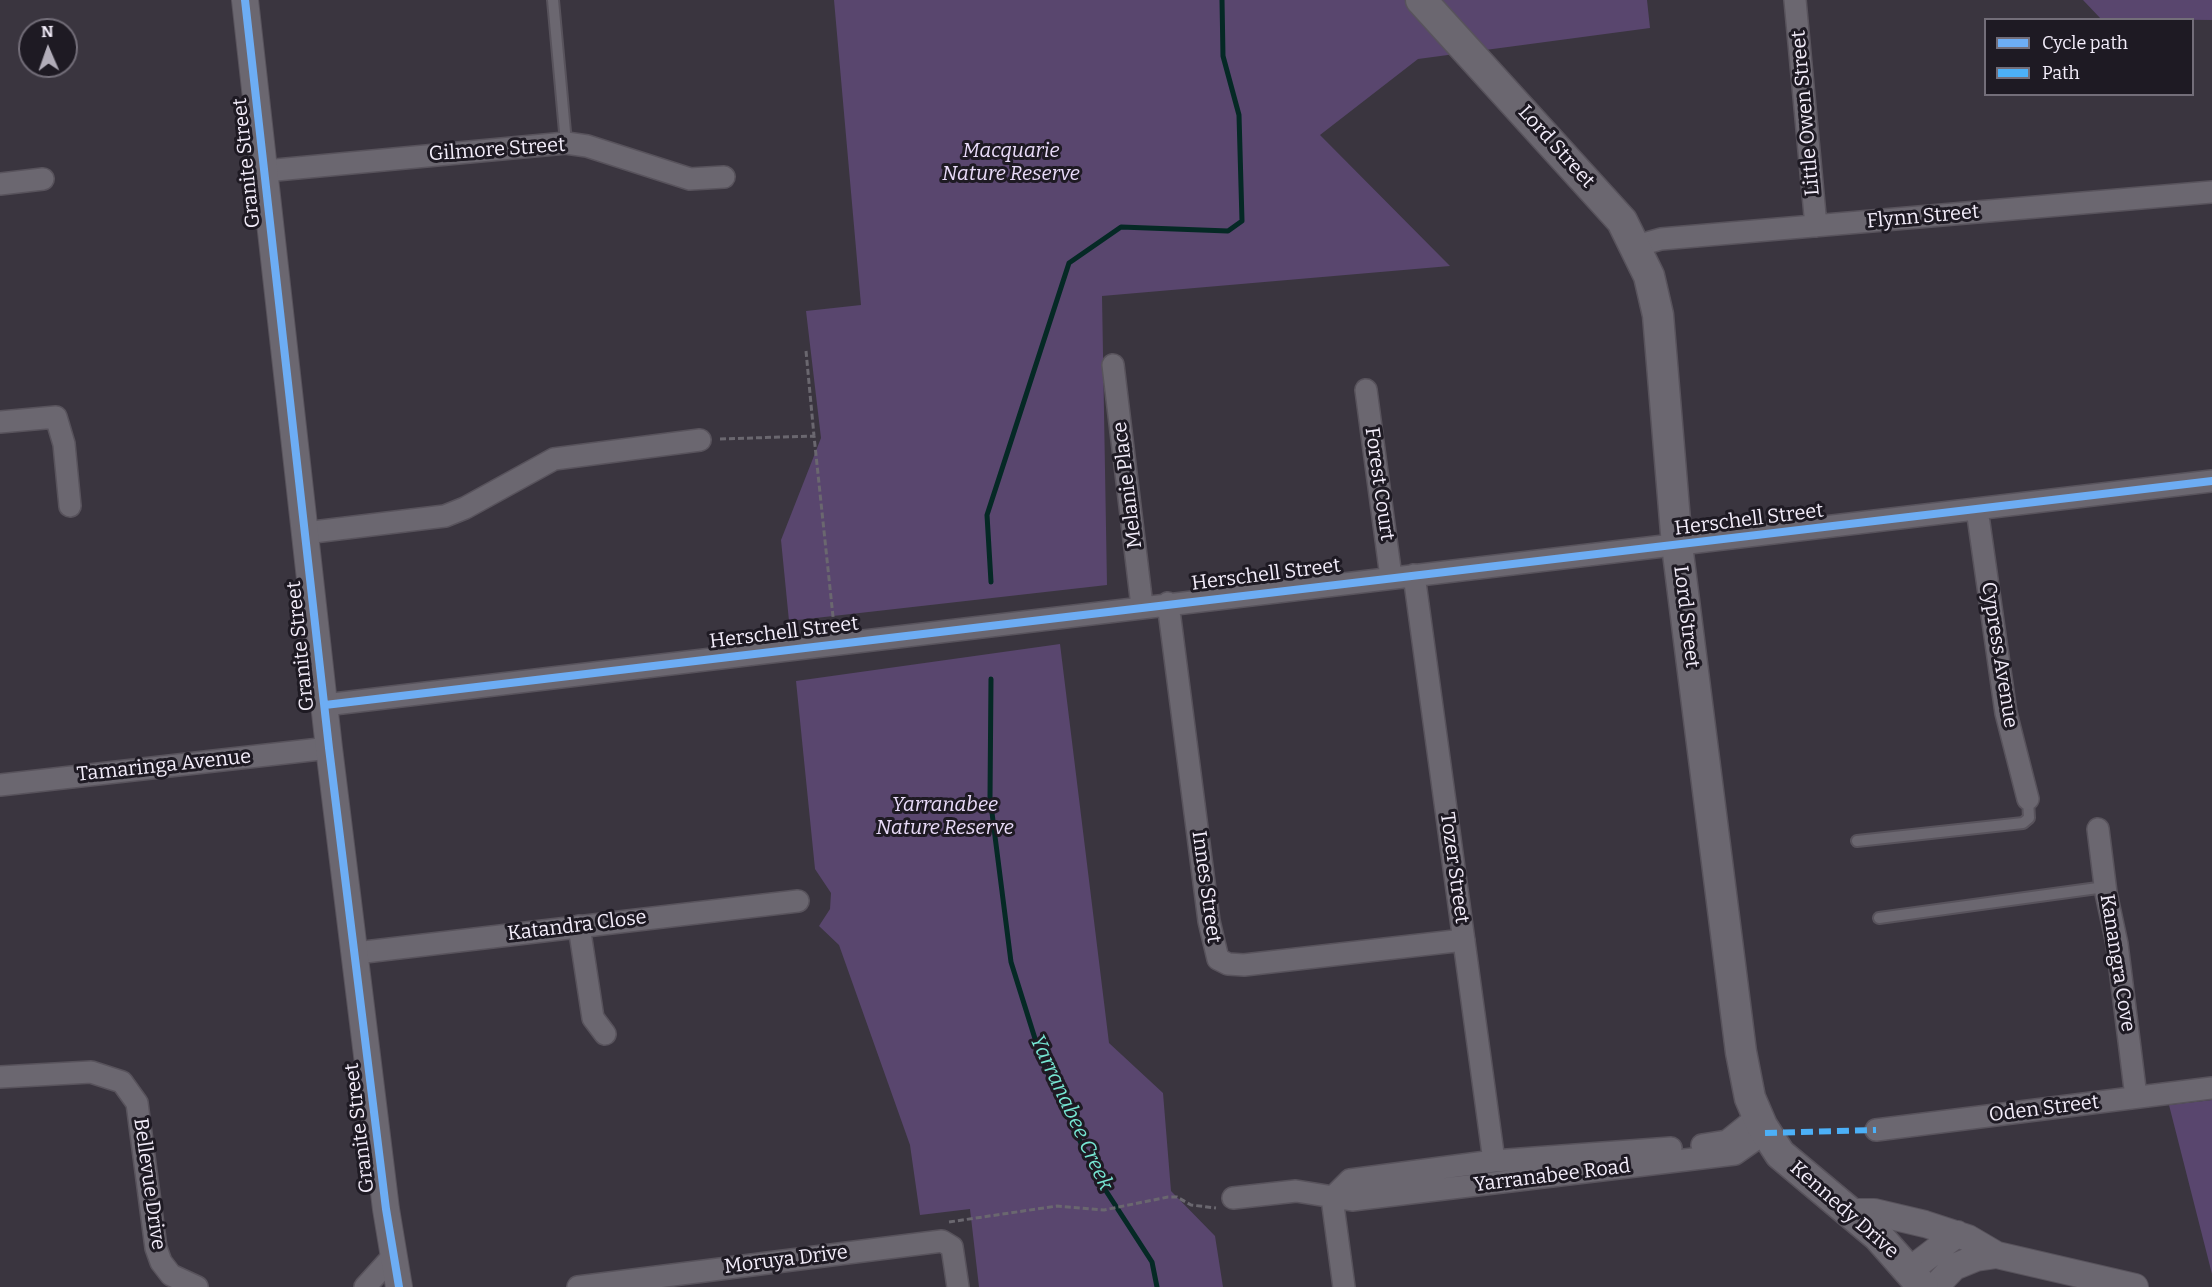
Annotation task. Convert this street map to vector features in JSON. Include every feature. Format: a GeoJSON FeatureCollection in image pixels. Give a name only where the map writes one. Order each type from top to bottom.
{"type":"FeatureCollection","features":[{"type":"Feature","properties":{"kind":"main road","name":"Lord Street"},"geometry":{"type":"LineString","coordinates":[[1421,0],[1622,221],[1649,276],[1658,315],[1677,545],[1741,1052],[1746,1084],[1761,1125]]}},
{"type":"Feature","properties":{"kind":"main road","name":"Kennedy Drive"},"geometry":{"type":"LineString","coordinates":[[1761,1125],[1792,1166],[1878,1236],[1917,1279]]}},
{"type":"Feature","properties":{"kind":"street","name":"Granite Street"},"geometry":{"type":"LineString","coordinates":[[245,0],[329,748],[394,1255],[391,1286]]}},
{"type":"Feature","properties":{"kind":"street","name":"Little Owen Street"},"geometry":{"type":"LineString","coordinates":[[1795,0],[1816,226]]}},
{"type":"Feature","properties":{"kind":"street","name":"Gilmore Street"},"geometry":{"type":"LineString","coordinates":[[264,171],[566,143],[587,146],[690,179],[724,177]]}},
{"type":"Feature","properties":{"kind":"street"},"geometry":{"type":"LineString","coordinates":[[0,184],[43,179]]}},
{"type":"Feature","properties":{"kind":"street","name":"Flynn Street"},"geometry":{"type":"LineString","coordinates":[[1636,246],[1661,239],[2212,192]]}},
{"type":"Feature","properties":{"kind":"street","name":"Melanie Place"},"geometry":{"type":"LineString","coordinates":[[1113,364],[1142,606]]}},
{"type":"Feature","properties":{"kind":"street","name":"Forest Court"},"geometry":{"type":"LineString","coordinates":[[1366,390],[1391,577]]}},
{"type":"Feature","properties":{"kind":"street"},"geometry":{"type":"LineString","coordinates":[[0,423],[56,417],[64,444],[70,506]]}},
{"type":"Feature","properties":{"kind":"street"},"geometry":{"type":"LineString","coordinates":[[305,533],[445,516],[465,508],[554,459],[700,440]]}},
{"type":"Feature","properties":{"kind":"street","name":"Herschell Street"},"geometry":{"type":"LineString","coordinates":[[324,705],[2212,480]]}},
{"type":"Feature","properties":{"kind":"street","name":"Cypress Avenue"},"geometry":{"type":"LineString","coordinates":[[1977,509],[2006,713],[2028,799]]}},
{"type":"Feature","properties":{"kind":"street","name":"Tozer Street"},"geometry":{"type":"LineString","coordinates":[[1414,575],[1494,1161]]}},
{"type":"Feature","properties":{"kind":"street","name":"Innes Street"},"geometry":{"type":"LineString","coordinates":[[1168,603],[1209,921],[1218,959],[1228,964],[1244,965],[1464,940]]}},
{"type":"Feature","properties":{"kind":"street","name":"Tamaringa Avenue"},"geometry":{"type":"LineString","coordinates":[[0,785],[329,748]]}},
{"type":"Feature","properties":{"kind":"street","name":"Kanangra Cove"},"geometry":{"type":"LineString","coordinates":[[2098,829],[2136,1097]]}},
{"type":"Feature","properties":{"kind":"street","name":"Katandra Close"},"geometry":{"type":"LineString","coordinates":[[356,953],[798,901]]}},
{"type":"Feature","properties":{"kind":"street"},"geometry":{"type":"LineString","coordinates":[[579,926],[593,1018],[604,1034]]}},
{"type":"Feature","properties":{"kind":"street","name":"Bellevue Drive"},"geometry":{"type":"LineString","coordinates":[[0,1077],[91,1072],[122,1082],[137,1103],[156,1248],[161,1262],[171,1275],[197,1287]]}},
{"type":"Feature","properties":{"kind":"street","name":"Oden Street"},"geometry":{"type":"LineString","coordinates":[[1876,1130],[2212,1088]]}},
{"type":"Feature","properties":{"kind":"street","name":"Yarranabee Road"},"geometry":{"type":"LineString","coordinates":[[1332,1197],[1350,1180],[1494,1161],[1696,1146],[1727,1141],[1761,1125]]}},
{"type":"Feature","properties":{"kind":"street","name":"Yarranabee Road"},"geometry":{"type":"LineString","coordinates":[[1233,1198],[1296,1191],[1352,1200],[1735,1154],[1761,1125]]}},
{"type":"Feature","properties":{"kind":"street"},"geometry":{"type":"LineString","coordinates":[[1332,1197],[1344,1287]]}},
{"type":"Feature","properties":{"kind":"street"},"geometry":{"type":"LineString","coordinates":[[1850,1212],[1874,1212],[1957,1234],[1983,1245],[1997,1255]]}},
{"type":"Feature","properties":{"kind":"street"},"geometry":{"type":"LineString","coordinates":[[1917,1279],[1957,1234]]}},
{"type":"Feature","properties":{"kind":"street","name":"Moruya Drive"},"geometry":{"type":"LineString","coordinates":[[578,1287],[942,1240],[952,1248]]}},
{"type":"Feature","properties":{"kind":"street"},"geometry":{"type":"LineString","coordinates":[[952,1248],[958,1287]]}},
{"type":"Feature","properties":{"kind":"street"},"geometry":{"type":"LineString","coordinates":[[365,1287],[394,1255]]}},
{"type":"Feature","properties":{"kind":"street"},"geometry":{"type":"LineString","coordinates":[[1935,1287],[1954,1268],[1976,1258],[1997,1255],[2134,1287]]}},
{"type":"Feature","properties":{"kind":"lane"},"geometry":{"type":"LineString","coordinates":[[553,0],[566,143]]}},
{"type":"Feature","properties":{"kind":"lane"},"geometry":{"type":"LineString","coordinates":[[1857,840],[2023,823],[2029,818],[2028,799]]}},
{"type":"Feature","properties":{"kind":"lane"},"geometry":{"type":"LineString","coordinates":[[1879,918],[2105,887]]}},
{"type":"Feature","properties":{"kind":"path"},"geometry":{"type":"LineString","coordinates":[[806,351],[836,643]]}},
{"type":"Feature","properties":{"kind":"path"},"geometry":{"type":"LineString","coordinates":[[700,440],[814,436]]}},
{"type":"Feature","properties":{"kind":"path"},"geometry":{"type":"LineString","coordinates":[[952,1248],[949,1221],[1058,1206],[1104,1210],[1172,1196],[1191,1205],[1217,1208],[1233,1198]]}},
{"type":"Feature","properties":{"kind":"green space","name":"Macquarie Nature Reserve"},"geometry":{"type":"Polygon","coordinates":[[[834,0],[1647,0],[1650,28],[1418,59],[1320,135],[1450,266],[1102,296],[1107,585],[789,621],[781,540],[821,438],[806,311],[861,305],[834,0]]]}},
{"type":"Feature","properties":{"kind":"green space"},"geometry":{"type":"Polygon","coordinates":[[[2083,0],[2212,0],[2212,20],[2100,18],[2083,0]]]}},
{"type":"Feature","properties":{"kind":"green space","name":"Yarranabee Nature Reserve"},"geometry":{"type":"Polygon","coordinates":[[[1060,644],[1109,1043],[1163,1093],[1171,1191],[1215,1236],[1223,1287],[979,1287],[970,1209],[920,1215],[910,1145],[839,945],[819,926],[830,909],[831,893],[815,869],[796,681],[1060,644]]]}},
{"type":"Feature","properties":{"kind":"green space"},"geometry":{"type":"Polygon","coordinates":[[[2212,1100],[2212,1274],[2169,1105],[2212,1100]]]}},
{"type":"Feature","properties":{"kind":"waterway"},"geometry":{"type":"LineString","coordinates":[[991,582],[987,515],[1069,263],[1121,227],[1228,231],[1242,221],[1239,115],[1223,56],[1222,0]]}},
{"type":"Feature","properties":{"kind":"waterway","name":"Yarranabee Creek"},"geometry":{"type":"LineString","coordinates":[[991,679],[990,797],[1011,962],[1042,1061],[1097,1177],[1152,1262],[1157,1287]]}},
{"type":"Feature","properties":{"kind":"marked path"},"geometry":{"type":"LineString","coordinates":[[1765,1133],[1876,1130]]}},
{"type":"Feature","properties":{"kind":"cycle path"},"geometry":{"type":"LineString","coordinates":[[245,0],[329,748],[386,1209],[399,1287]]}},
{"type":"Feature","properties":{"kind":"cycle path"},"geometry":{"type":"LineString","coordinates":[[325,705],[2212,481]]}}]}
